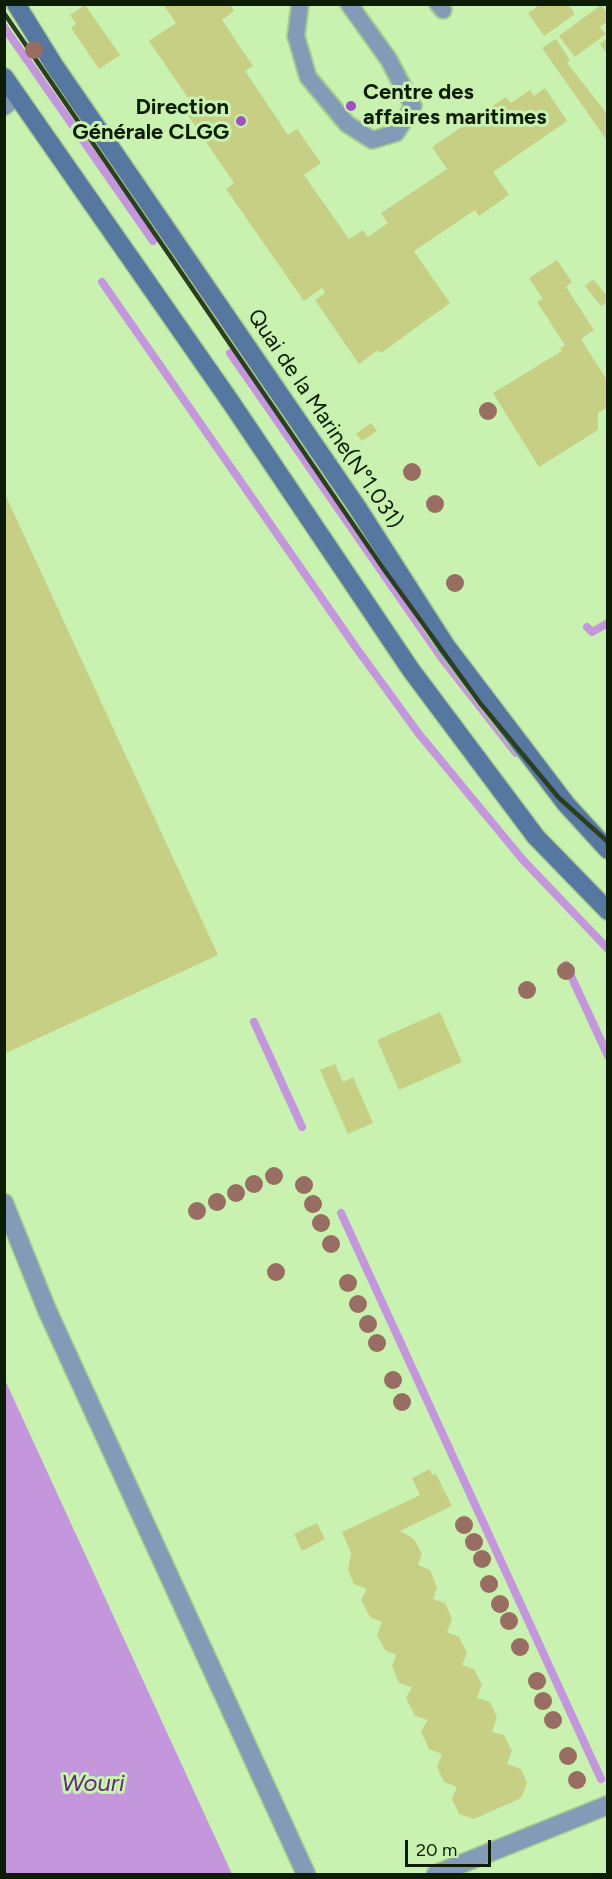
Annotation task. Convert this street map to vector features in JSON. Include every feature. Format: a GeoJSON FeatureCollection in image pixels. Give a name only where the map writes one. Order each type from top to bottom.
{"type":"FeatureCollection","features":[{"type":"Feature","properties":{"kind":"street","name":"Quai de la Marine(N°1.031)"},"geometry":{"type":"LineString","coordinates":[[16,4],[54,65],[357,507],[446,646],[566,804],[608,850]]}},
{"type":"Feature","properties":{"kind":"street"},"geometry":{"type":"LineString","coordinates":[[4,77],[10,100],[230,401],[411,670],[536,837],[608,911]]}},
{"type":"Feature","properties":{"kind":"street"},"geometry":{"type":"LineString","coordinates":[[4,1203],[47,1310],[306,1875]]}},
{"type":"Feature","properties":{"kind":"street"},"geometry":{"type":"LineString","coordinates":[[436,1875],[608,1805]]}},
{"type":"Feature","properties":{"kind":"lane"},"geometry":{"type":"LineString","coordinates":[[300,4],[296,36],[308,77],[347,124],[372,140],[396,133],[413,106],[389,60],[350,4]]}},
{"type":"Feature","properties":{"kind":"water","name":"Wouri"},"geometry":{"type":"Polygon","coordinates":[[[5,1380],[232,1874],[5,1874],[5,1380]]]}},
{"type":"Feature","properties":{"kind":"building"},"geometry":{"type":"Polygon","coordinates":[[[163,4],[230,4],[234,11],[222,20],[253,66],[245,71],[288,135],[297,129],[321,163],[304,175],[349,239],[363,230],[368,237],[388,223],[381,213],[447,169],[432,147],[506,97],[511,103],[530,90],[534,96],[545,88],[567,121],[493,172],[509,195],[479,216],[475,210],[414,251],[450,303],[381,353],[378,350],[359,364],[315,300],[325,293],[322,288],[304,301],[226,189],[234,183],[185,111],[193,105],[149,41],[176,23],[163,4]]]}},
{"type":"Feature","properties":{"kind":"building"},"geometry":{"type":"Polygon","coordinates":[[[541,4],[568,4],[575,14],[544,36],[528,13],[541,4]]]}},
{"type":"Feature","properties":{"kind":"building"},"geometry":{"type":"Polygon","coordinates":[[[85,5],[120,55],[99,69],[71,28],[76,24],[70,15],[85,5]]]}},
{"type":"Feature","properties":{"kind":"building"},"geometry":{"type":"Polygon","coordinates":[[[601,5],[608,13],[608,21],[600,27],[606,34],[575,57],[559,36],[601,5]]]}},
{"type":"Feature","properties":{"kind":"building"},"geometry":{"type":"Polygon","coordinates":[[[608,38],[608,56],[600,44],[608,38]]]}},
{"type":"Feature","properties":{"kind":"building"},"geometry":{"type":"Polygon","coordinates":[[[556,39],[570,60],[567,63],[608,115],[608,142],[542,48],[556,39]]]}},
{"type":"Feature","properties":{"kind":"building"},"geometry":{"type":"Polygon","coordinates":[[[103,144],[112,156],[104,163],[94,150],[103,144]]]}},
{"type":"Feature","properties":{"kind":"building"},"geometry":{"type":"Polygon","coordinates":[[[557,260],[572,282],[566,287],[594,330],[581,339],[608,382],[608,407],[598,413],[598,430],[539,467],[493,393],[562,351],[560,348],[565,345],[537,302],[543,299],[529,278],[557,260]]]}},
{"type":"Feature","properties":{"kind":"building"},"geometry":{"type":"Polygon","coordinates":[[[593,279],[608,297],[608,301],[601,306],[585,286],[593,279]]]}},
{"type":"Feature","properties":{"kind":"building"},"geometry":{"type":"Polygon","coordinates":[[[371,423],[377,431],[362,441],[356,434],[371,423]]]}},
{"type":"Feature","properties":{"kind":"building"},"geometry":{"type":"Polygon","coordinates":[[[4,492],[218,955],[4,1054],[4,492]]]}},
{"type":"Feature","properties":{"kind":"building"},"geometry":{"type":"Polygon","coordinates":[[[440,1012],[462,1062],[399,1090],[377,1040],[440,1012]]]}},
{"type":"Feature","properties":{"kind":"building"},"geometry":{"type":"Polygon","coordinates":[[[335,1064],[343,1082],[353,1077],[373,1123],[348,1134],[320,1070],[335,1064]]]}},
{"type":"Feature","properties":{"kind":"building"},"geometry":{"type":"Polygon","coordinates":[[[430,1469],[432,1475],[436,1474],[452,1506],[400,1531],[414,1539],[422,1554],[418,1565],[430,1570],[437,1587],[433,1599],[445,1603],[452,1619],[447,1632],[459,1637],[467,1653],[462,1665],[474,1669],[482,1685],[477,1698],[490,1702],[497,1717],[492,1732],[504,1735],[512,1751],[507,1764],[521,1769],[527,1783],[521,1798],[474,1819],[459,1814],[452,1799],[457,1787],[444,1782],[437,1767],[442,1754],[429,1749],[421,1731],[428,1720],[415,1716],[406,1698],[412,1687],[399,1683],[392,1666],[396,1655],[385,1650],[377,1635],[382,1622],[370,1617],[361,1600],[367,1589],[354,1584],[348,1570],[351,1553],[342,1532],[420,1495],[412,1478],[430,1469]]]}},
{"type":"Feature","properties":{"kind":"building"},"geometry":{"type":"Polygon","coordinates":[[[317,1523],[325,1539],[302,1551],[294,1534],[317,1523]]]}},
{"type":"Feature","properties":{"kind":"waterway"},"geometry":{"type":"LineString","coordinates":[[4,27],[153,241]]}},
{"type":"Feature","properties":{"kind":"waterway"},"geometry":{"type":"LineString","coordinates":[[102,282],[357,649],[419,734],[523,860],[608,949]]}},
{"type":"Feature","properties":{"kind":"waterway"},"geometry":{"type":"LineString","coordinates":[[230,353],[441,657],[516,753]]}},
{"type":"Feature","properties":{"kind":"waterway"},"geometry":{"type":"LineString","coordinates":[[587,627],[592,632],[608,623]]}},
{"type":"Feature","properties":{"kind":"waterway"},"geometry":{"type":"LineString","coordinates":[[566,965],[608,1056]]}},
{"type":"Feature","properties":{"kind":"waterway"},"geometry":{"type":"LineString","coordinates":[[254,1022],[302,1127]]}},
{"type":"Feature","properties":{"kind":"waterway"},"geometry":{"type":"LineString","coordinates":[[341,1213],[601,1779]]}},
{"type":"Feature","properties":{"kind":"railway"},"geometry":{"type":"LineString","coordinates":[[4,13],[385,571],[480,703],[559,798],[608,842]]}},
{"type":"Feature","properties":{"kind":"place","name":"Centre des affaires maritimes"},"geometry":{"type":"Point","coordinates":[351,106]}},
{"type":"Feature","properties":{"kind":"place","name":"Direction Générale CLGG"},"geometry":{"type":"Point","coordinates":[241,121]}}]}
